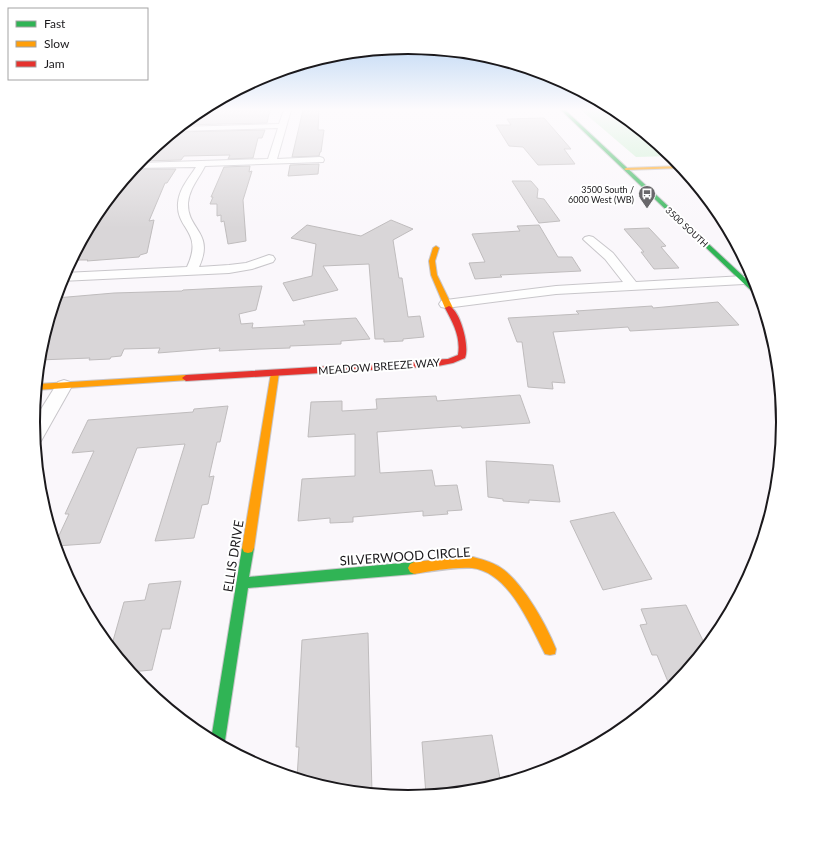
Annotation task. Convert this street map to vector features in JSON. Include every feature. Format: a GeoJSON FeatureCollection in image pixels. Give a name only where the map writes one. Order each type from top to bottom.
{"type":"FeatureCollection","features":[{"type":"Feature","properties":{"kind":"street"},"geometry":{"type":"LineString","coordinates":[[272,161],[275,149]]}},
{"type":"Feature","properties":{"kind":"street","name":"3500 SOUTH"},"geometry":{"type":"LineString","coordinates":[[605,149],[750,286]]}},
{"type":"Feature","properties":{"kind":"street"},"geometry":{"type":"LineString","coordinates":[[144,166],[320,160]]}},
{"type":"Feature","properties":{"kind":"street"},"geometry":{"type":"LineString","coordinates":[[191,271],[199,246],[197,236],[185,217],[183,202],[187,191],[202,164]]}},
{"type":"Feature","properties":{"kind":"street"},"geometry":{"type":"LineString","coordinates":[[626,169],[673,167]]}},
{"type":"Feature","properties":{"kind":"street"},"geometry":{"type":"LineString","coordinates":[[588,239],[609,256],[632,286]]}},
{"type":"Feature","properties":{"kind":"street","name":"MEADOW BREEZE WAY"},"geometry":{"type":"LineString","coordinates":[[42,387],[438,363],[456,359],[462,356],[465,346],[455,320],[439,291],[433,266],[436,248]]}},
{"type":"Feature","properties":{"kind":"street"},"geometry":{"type":"LineString","coordinates":[[70,277],[239,268],[269,260]]}},
{"type":"Feature","properties":{"kind":"street"},"geometry":{"type":"LineString","coordinates":[[446,304],[556,290],[744,280]]}},
{"type":"Feature","properties":{"kind":"street","name":"ELLIS DRIVE"},"geometry":{"type":"LineString","coordinates":[[219,738],[275,373]]}},
{"type":"Feature","properties":{"kind":"street"},"geometry":{"type":"LineString","coordinates":[[40,426],[64,386]]}},
{"type":"Feature","properties":{"kind":"street","name":"SILVERWOOD CIRCLE"},"geometry":{"type":"LineString","coordinates":[[242,582],[472,563],[483,564],[494,568],[506,579],[523,601],[550,649]]}},
{"type":"Feature","properties":{"kind":"green space"},"geometry":{"type":"Polygon","coordinates":[[[627,149],[655,149],[662,156],[636,157],[627,149]]]}},
{"type":"Feature","properties":{"kind":"building"},"geometry":{"type":"Polygon","coordinates":[[[161,149],[255,149],[253,158],[228,159],[230,155],[184,156],[181,160],[149,161],[161,149]]]}},
{"type":"Feature","properties":{"kind":"building"},"geometry":{"type":"Polygon","coordinates":[[[294,149],[321,149],[319,156],[292,157],[294,149]]]}},
{"type":"Feature","properties":{"kind":"building"},"geometry":{"type":"Polygon","coordinates":[[[525,149],[564,149],[575,164],[538,165],[525,149]]]}},
{"type":"Feature","properties":{"kind":"building"},"geometry":{"type":"Polygon","coordinates":[[[319,164],[318,174],[288,176],[290,165],[319,164]]]}},
{"type":"Feature","properties":{"kind":"building"},"geometry":{"type":"Polygon","coordinates":[[[250,166],[249,172],[252,171],[243,200],[246,241],[228,244],[224,221],[221,222],[221,215],[217,216],[217,204],[210,204],[213,197],[211,197],[224,167],[250,166]]]}},
{"type":"Feature","properties":{"kind":"building"},"geometry":{"type":"Polygon","coordinates":[[[141,169],[176,169],[167,183],[165,183],[149,221],[154,220],[147,253],[140,255],[139,257],[87,261],[88,260],[78,260],[102,218],[131,179],[141,169]]]}},
{"type":"Feature","properties":{"kind":"building"},"geometry":{"type":"Polygon","coordinates":[[[512,181],[531,181],[538,189],[537,198],[544,199],[560,221],[539,223],[512,181]]]}},
{"type":"Feature","properties":{"kind":"building"},"geometry":{"type":"Polygon","coordinates":[[[391,220],[413,229],[393,240],[399,278],[402,278],[408,317],[420,316],[424,337],[403,339],[403,341],[384,342],[384,339],[375,339],[369,264],[323,266],[338,290],[293,301],[283,283],[312,276],[316,244],[291,238],[307,225],[361,236],[391,220]]]}},
{"type":"Feature","properties":{"kind":"building"},"geometry":{"type":"Polygon","coordinates":[[[539,225],[558,257],[572,257],[581,271],[500,275],[502,277],[475,279],[469,263],[485,262],[472,234],[520,231],[517,226],[539,225]]]}},
{"type":"Feature","properties":{"kind":"building"},"geometry":{"type":"Polygon","coordinates":[[[649,228],[666,246],[661,247],[679,268],[654,269],[641,252],[644,252],[624,229],[649,228]]]}},
{"type":"Feature","properties":{"kind":"building"},"geometry":{"type":"Polygon","coordinates":[[[262,286],[256,310],[239,314],[241,324],[253,323],[252,328],[305,325],[303,321],[356,318],[370,339],[341,341],[341,344],[219,351],[220,348],[158,353],[160,348],[124,349],[121,356],[111,357],[110,359],[89,360],[90,358],[45,360],[53,327],[62,297],[114,293],[262,286]]]}},
{"type":"Feature","properties":{"kind":"building"},"geometry":{"type":"Polygon","coordinates":[[[718,302],[739,325],[630,331],[628,327],[553,332],[565,383],[552,382],[553,389],[528,387],[522,342],[517,342],[508,318],[579,314],[576,311],[652,306],[653,308],[718,302]]]}},
{"type":"Feature","properties":{"kind":"building"},"geometry":{"type":"Polygon","coordinates":[[[520,395],[530,423],[377,432],[380,473],[432,470],[435,486],[457,485],[462,510],[447,511],[448,514],[423,516],[423,511],[353,517],[353,522],[330,523],[330,518],[298,521],[302,479],[355,476],[355,434],[308,437],[311,402],[342,401],[342,411],[377,409],[376,399],[436,396],[437,401],[520,395]]]}},
{"type":"Feature","properties":{"kind":"building"},"geometry":{"type":"Polygon","coordinates":[[[228,406],[220,442],[217,442],[209,477],[214,476],[208,504],[202,505],[194,538],[155,541],[185,444],[137,448],[100,543],[62,546],[59,536],[69,514],[65,514],[94,451],[72,453],[88,420],[193,412],[194,409],[228,406]]]}},
{"type":"Feature","properties":{"kind":"building"},"geometry":{"type":"Polygon","coordinates":[[[486,461],[553,465],[560,502],[529,500],[529,503],[503,501],[503,499],[488,497],[486,461]]]}},
{"type":"Feature","properties":{"kind":"building"},"geometry":{"type":"Polygon","coordinates":[[[614,512],[652,579],[603,590],[570,521],[614,512]]]}},
{"type":"Feature","properties":{"kind":"building"},"geometry":{"type":"Polygon","coordinates":[[[181,581],[170,629],[162,629],[152,670],[137,671],[113,641],[124,602],[145,600],[149,584],[181,581]]]}},
{"type":"Feature","properties":{"kind":"building"},"geometry":{"type":"Polygon","coordinates":[[[686,605],[703,641],[685,665],[668,682],[657,655],[652,655],[640,625],[647,624],[641,609],[686,605]]]}},
{"type":"Feature","properties":{"kind":"building"},"geometry":{"type":"Polygon","coordinates":[[[368,633],[372,788],[336,783],[297,772],[299,747],[296,747],[302,640],[368,633]]]}},
{"type":"Feature","properties":{"kind":"building"},"geometry":{"type":"Polygon","coordinates":[[[492,735],[500,778],[456,787],[426,789],[422,742],[492,735]]]}},
{"type":"Feature","properties":{"kind":"traffic: fast"},"geometry":{"type":"LineString","coordinates":[[605,149],[750,286]]}},
{"type":"Feature","properties":{"kind":"traffic: fast"},"geometry":{"type":"LineString","coordinates":[[219,738],[248,548]]}},
{"type":"Feature","properties":{"kind":"traffic: fast"},"geometry":{"type":"LineString","coordinates":[[243,583],[414,568]]}},
{"type":"Feature","properties":{"kind":"traffic: slow"},"geometry":{"type":"LineString","coordinates":[[626,169],[673,167]]}},
{"type":"Feature","properties":{"kind":"traffic: slow"},"geometry":{"type":"LineString","coordinates":[[436,248],[432,261],[434,275],[449,308]]}},
{"type":"Feature","properties":{"kind":"traffic: slow"},"geometry":{"type":"LineString","coordinates":[[248,548],[275,373]]}},
{"type":"Feature","properties":{"kind":"traffic: slow"},"geometry":{"type":"LineString","coordinates":[[42,387],[186,378]]}},
{"type":"Feature","properties":{"kind":"traffic: slow"},"geometry":{"type":"LineString","coordinates":[[414,568],[473,563],[487,566],[499,573],[520,596],[550,649]]}},
{"type":"Feature","properties":{"kind":"traffic: jam"},"geometry":{"type":"LineString","coordinates":[[186,378],[438,363],[450,361],[462,356],[463,343],[460,331],[449,308]]}},
{"type":"Feature","properties":{"kind":"place","name":"3500 South / 6000 West (WB)"},"geometry":{"type":"Point","coordinates":[647,209]}}]}
